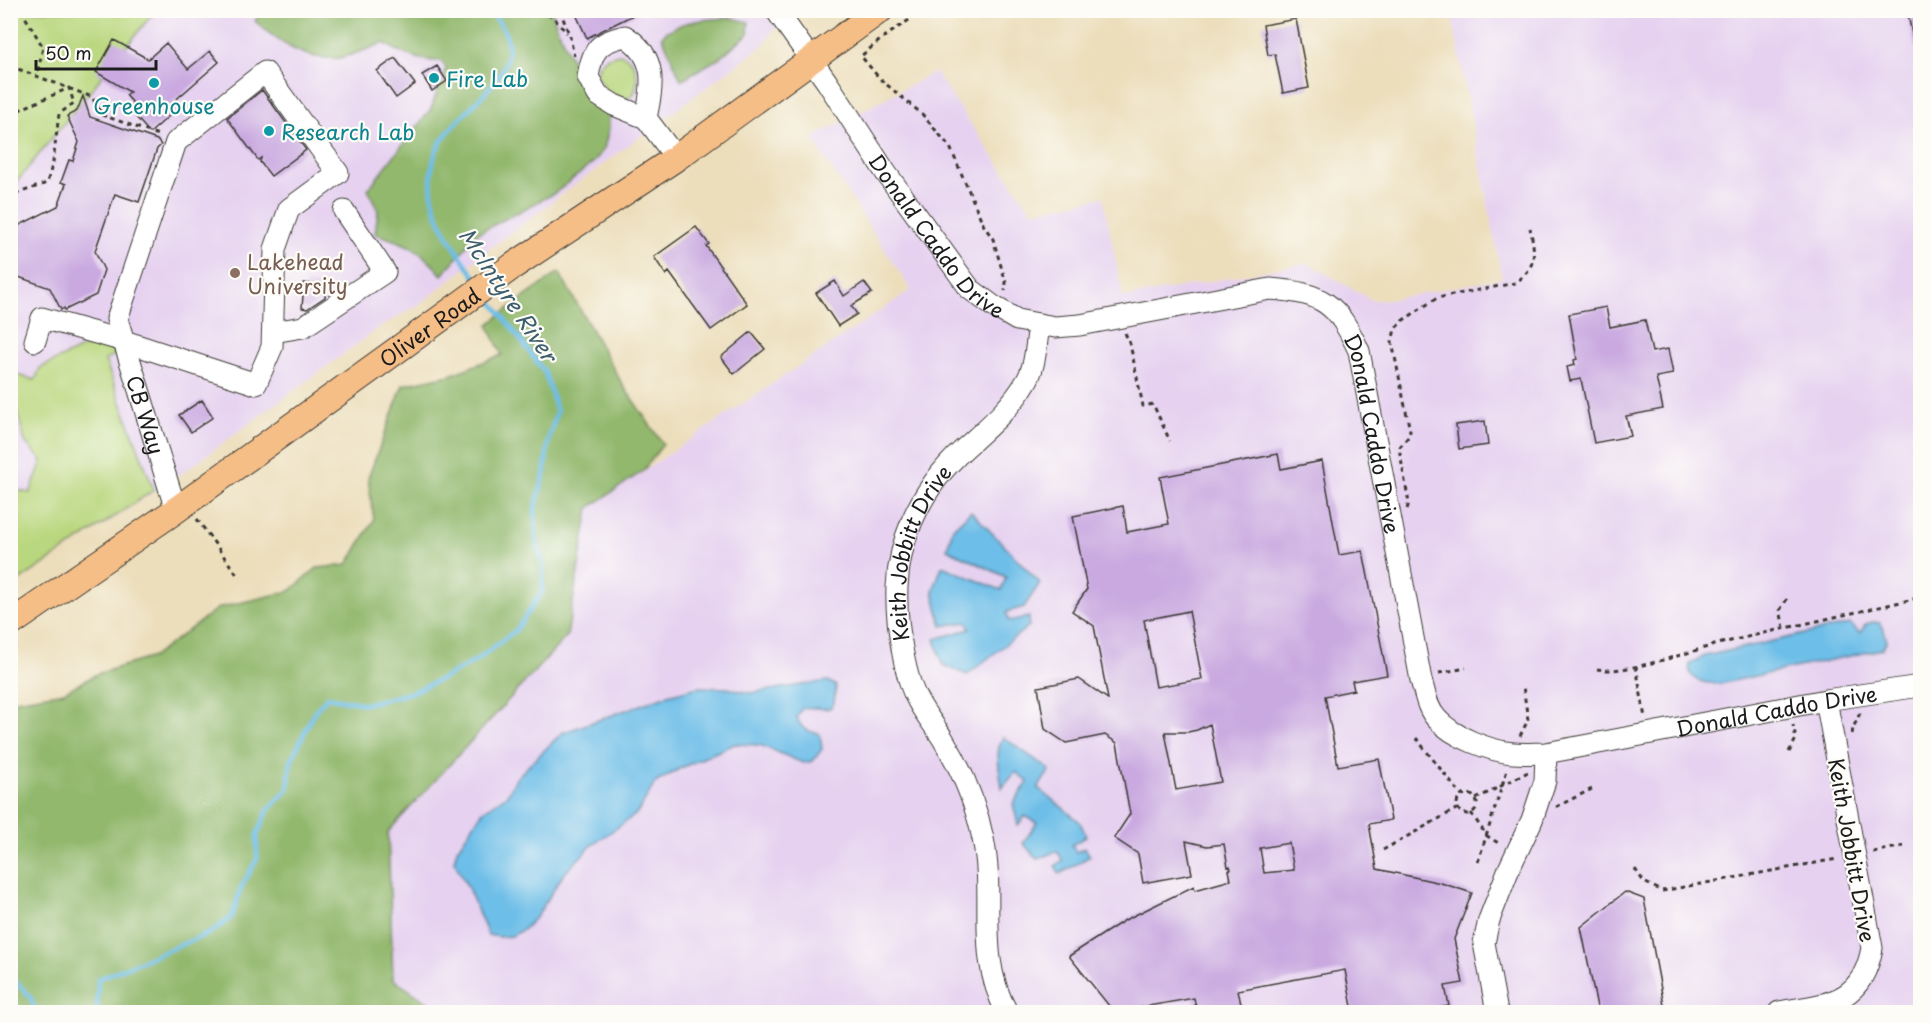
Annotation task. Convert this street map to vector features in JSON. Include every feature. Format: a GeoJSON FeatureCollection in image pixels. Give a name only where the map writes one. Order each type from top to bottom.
{"type":"FeatureCollection","features":[{"type":"Feature","properties":{"kind":"main road","name":"Oliver Road"},"geometry":{"type":"LineString","coordinates":[[10,624],[181,507],[513,266],[676,158],[880,10]]}},
{"type":"Feature","properties":{"kind":"street","name":"Donald Caddo Drive"},"geometry":{"type":"LineString","coordinates":[[776,10],[886,173],[970,289],[1017,320],[1055,327],[1080,325],[1270,289],[1296,291],[1313,296],[1332,308],[1346,323],[1359,351],[1420,677],[1428,706],[1436,718],[1450,730],[1476,744],[1546,758],[1647,734],[1826,700],[1920,686]]}},
{"type":"Feature","properties":{"kind":"street"},"geometry":{"type":"LineString","coordinates":[[646,118],[651,94],[651,74],[647,58],[637,44],[625,36],[608,40],[596,49],[588,77],[598,95],[614,105],[646,118],[676,158]]}},
{"type":"Feature","properties":{"kind":"street"},"geometry":{"type":"LineString","coordinates":[[34,341],[42,318],[124,341],[256,384],[272,346],[275,249],[289,209],[338,173],[265,72],[176,142]]}},
{"type":"Feature","properties":{"kind":"street","name":"CB Way"},"geometry":{"type":"LineString","coordinates":[[176,142],[117,319],[181,507]]}},
{"type":"Feature","properties":{"kind":"street"},"geometry":{"type":"LineString","coordinates":[[273,332],[303,327],[386,272],[345,212]]}},
{"type":"Feature","properties":{"kind":"street","name":"Keith Jobbitt Drive"},"geometry":{"type":"LineString","coordinates":[[1007,1012],[999,998],[991,967],[984,842],[975,806],[961,772],[943,739],[917,700],[907,671],[896,600],[899,563],[917,511],[940,474],[964,448],[1007,409],[1028,380],[1039,325]]}},
{"type":"Feature","properties":{"kind":"street","name":"Keith Jobbitt Drive"},"geometry":{"type":"LineString","coordinates":[[1779,1012],[1829,1003],[1844,996],[1860,983],[1869,965],[1872,948],[1826,700]]}},
{"type":"Feature","properties":{"kind":"street"},"geometry":{"type":"LineString","coordinates":[[1497,1012],[1484,943],[1489,920],[1532,820],[1545,782],[1546,758]]}},
{"type":"Feature","properties":{"kind":"path"},"geometry":{"type":"LineString","coordinates":[[21,10],[43,47],[37,76]]}},
{"type":"Feature","properties":{"kind":"path"},"geometry":{"type":"LineString","coordinates":[[539,10],[554,18],[570,37]]}},
{"type":"Feature","properties":{"kind":"path"},"geometry":{"type":"LineString","coordinates":[[560,10],[570,37],[574,57],[588,77]]}},
{"type":"Feature","properties":{"kind":"path"},"geometry":{"type":"LineString","coordinates":[[924,10],[861,56],[880,79],[922,114],[950,147],[984,226],[993,239],[1006,282],[1005,291]]}},
{"type":"Feature","properties":{"kind":"path"},"geometry":{"type":"LineString","coordinates":[[10,66],[92,97],[102,115],[176,142]]}},
{"type":"Feature","properties":{"kind":"path"},"geometry":{"type":"LineString","coordinates":[[10,114],[69,88]]}},
{"type":"Feature","properties":{"kind":"path"},"geometry":{"type":"LineString","coordinates":[[10,196],[47,183],[53,162],[59,114],[74,104],[69,88]]}},
{"type":"Feature","properties":{"kind":"path"},"geometry":{"type":"LineString","coordinates":[[1392,528],[1408,508],[1409,503],[1399,448],[1409,436],[1410,431],[1392,342],[1395,329],[1402,321],[1437,298],[1519,281],[1527,272],[1535,253],[1530,228]]}},
{"type":"Feature","properties":{"kind":"path"},"geometry":{"type":"LineString","coordinates":[[1123,326],[1130,344],[1143,406],[1153,404],[1170,441]]}},
{"type":"Feature","properties":{"kind":"path"},"geometry":{"type":"LineString","coordinates":[[181,507],[238,576]]}},
{"type":"Feature","properties":{"kind":"path"},"geometry":{"type":"LineString","coordinates":[[1597,669],[1609,671],[1636,666],[1918,598]]}},
{"type":"Feature","properties":{"kind":"path"},"geometry":{"type":"LineString","coordinates":[[1784,629],[1780,610],[1787,599]]}},
{"type":"Feature","properties":{"kind":"path"},"geometry":{"type":"LineString","coordinates":[[1636,666],[1647,734]]}},
{"type":"Feature","properties":{"kind":"path"},"geometry":{"type":"LineString","coordinates":[[1420,677],[1466,668]]}},
{"type":"Feature","properties":{"kind":"path"},"geometry":{"type":"LineString","coordinates":[[1478,862],[1512,753],[1528,720],[1523,686]]}},
{"type":"Feature","properties":{"kind":"path"},"geometry":{"type":"LineString","coordinates":[[1789,752],[1796,739],[1793,723]]}},
{"type":"Feature","properties":{"kind":"path"},"geometry":{"type":"LineString","coordinates":[[1416,738],[1462,796]]}},
{"type":"Feature","properties":{"kind":"path"},"geometry":{"type":"LineString","coordinates":[[1476,800],[1546,758]]}},
{"type":"Feature","properties":{"kind":"path"},"geometry":{"type":"LineString","coordinates":[[1553,808],[1592,789]]}},
{"type":"Feature","properties":{"kind":"path"},"geometry":{"type":"LineString","coordinates":[[1471,795],[1476,800],[1477,806],[1472,813],[1465,814],[1458,808],[1458,801],[1462,796],[1471,795]]}},
{"type":"Feature","properties":{"kind":"path"},"geometry":{"type":"LineString","coordinates":[[1383,850],[1458,808]]}},
{"type":"Feature","properties":{"kind":"path"},"geometry":{"type":"LineString","coordinates":[[1472,813],[1487,836],[1517,851]]}},
{"type":"Feature","properties":{"kind":"path"},"geometry":{"type":"LineString","coordinates":[[1635,869],[1644,882],[1662,891],[1904,846]]}},
{"type":"Feature","properties":{"kind":"shaded area","name":"Lakehead University"},"geometry":{"type":"Polygon","coordinates":[[[11,11],[788,11],[762,46],[498,242],[420,304],[380,327],[185,471],[11,587],[11,11]]]}},
{"type":"Feature","properties":{"kind":"shaded area"},"geometry":{"type":"Polygon","coordinates":[[[1451,11],[1920,11],[1920,1012],[442,1012],[393,979],[387,832],[567,636],[589,508],[911,290],[812,138],[935,72],[1032,212],[1103,197],[1123,298],[1307,263],[1372,300],[1388,300],[1502,278],[1451,11]]]}},
{"type":"Feature","properties":{"kind":"green space"},"geometry":{"type":"Polygon","coordinates":[[[263,10],[552,11],[558,30],[593,106],[609,115],[609,128],[604,149],[594,162],[555,193],[478,233],[442,275],[427,259],[412,248],[375,234],[378,211],[368,189],[431,109],[446,68],[441,61],[411,56],[383,43],[338,58],[303,53],[282,43],[255,21],[263,10]]]}},
{"type":"Feature","properties":{"kind":"green space"},"geometry":{"type":"Polygon","coordinates":[[[11,11],[155,11],[11,189],[11,11]]]}},
{"type":"Feature","properties":{"kind":"green space"},"geometry":{"type":"Polygon","coordinates":[[[732,18],[749,22],[748,34],[718,59],[681,80],[662,36],[669,30],[686,23],[732,18]]]}},
{"type":"Feature","properties":{"kind":"green space"},"geometry":{"type":"Polygon","coordinates":[[[619,54],[625,56],[634,65],[637,78],[632,97],[621,99],[605,89],[597,76],[599,65],[608,57],[619,54]]]}},
{"type":"Feature","properties":{"kind":"green space"},"geometry":{"type":"Polygon","coordinates":[[[559,272],[624,387],[663,444],[643,471],[589,508],[567,636],[388,832],[393,979],[442,1012],[11,1012],[11,701],[64,692],[97,674],[153,657],[218,608],[290,591],[317,568],[347,565],[374,520],[368,478],[403,385],[450,375],[502,355],[488,325],[559,272]]]}},
{"type":"Feature","properties":{"kind":"green space"},"geometry":{"type":"Polygon","coordinates":[[[92,343],[104,345],[117,354],[105,360],[154,490],[11,586],[11,489],[30,493],[42,461],[25,442],[11,387],[11,373],[35,380],[40,368],[92,343]]]}},
{"type":"Feature","properties":{"kind":"water"},"geometry":{"type":"Polygon","coordinates":[[[971,511],[1040,583],[1024,607],[1006,612],[1009,621],[1029,617],[1029,626],[967,675],[943,665],[935,639],[970,629],[967,622],[942,626],[933,591],[942,566],[1001,590],[1006,577],[947,549],[953,528],[971,511]]]}},
{"type":"Feature","properties":{"kind":"water"},"geometry":{"type":"Polygon","coordinates":[[[1880,623],[1883,627],[1887,640],[1882,649],[1719,684],[1698,680],[1691,674],[1690,663],[1705,656],[1850,624],[1860,633],[1866,624],[1880,623]]]}},
{"type":"Feature","properties":{"kind":"water"},"geometry":{"type":"Polygon","coordinates":[[[828,681],[836,686],[834,703],[830,708],[802,708],[797,717],[806,729],[820,734],[822,749],[813,761],[803,763],[760,745],[734,744],[681,768],[655,783],[634,816],[593,844],[563,875],[537,916],[524,929],[512,936],[488,935],[454,861],[457,849],[483,811],[507,795],[517,777],[562,733],[668,695],[698,687],[727,688],[750,693],[828,681]]]}},
{"type":"Feature","properties":{"kind":"water"},"geometry":{"type":"Polygon","coordinates":[[[1003,737],[1050,770],[1038,788],[1080,822],[1086,836],[1072,845],[1076,852],[1085,848],[1090,856],[1060,874],[1055,866],[1063,861],[1057,851],[1037,859],[1023,843],[1037,823],[1025,816],[1018,825],[1013,804],[1028,782],[1016,772],[1002,788],[998,755],[1003,737]]]}},
{"type":"Feature","properties":{"kind":"building"},"geometry":{"type":"Polygon","coordinates":[[[574,10],[643,10],[587,38],[574,10]]]}},
{"type":"Feature","properties":{"kind":"building"},"geometry":{"type":"Polygon","coordinates":[[[1907,10],[1920,10],[1920,48],[1915,48],[1907,10]]]}},
{"type":"Feature","properties":{"kind":"building"},"geometry":{"type":"Polygon","coordinates":[[[1296,19],[1309,88],[1283,93],[1275,54],[1268,55],[1263,25],[1296,19]]]}},
{"type":"Feature","properties":{"kind":"building","name":"Greenhouse"},"geometry":{"type":"Polygon","coordinates":[[[114,40],[148,59],[166,43],[188,69],[210,51],[219,62],[164,110],[170,115],[150,133],[128,108],[133,103],[126,95],[130,92],[96,72],[114,40]]]}},
{"type":"Feature","properties":{"kind":"building"},"geometry":{"type":"Polygon","coordinates":[[[395,58],[415,84],[396,98],[377,71],[395,58]]]}},
{"type":"Feature","properties":{"kind":"building","name":"Fire Lab"},"geometry":{"type":"Polygon","coordinates":[[[437,66],[447,81],[432,91],[422,75],[437,66]]]}},
{"type":"Feature","properties":{"kind":"building","name":"Research Lab"},"geometry":{"type":"Polygon","coordinates":[[[262,90],[306,150],[271,176],[260,162],[261,158],[258,160],[227,118],[262,90]]]}},
{"type":"Feature","properties":{"kind":"building"},"geometry":{"type":"Polygon","coordinates":[[[83,96],[90,117],[157,140],[161,145],[157,149],[139,202],[115,194],[95,251],[104,270],[96,295],[61,310],[50,288],[10,274],[10,222],[20,225],[58,206],[66,184],[61,182],[69,160],[73,161],[79,142],[67,116],[77,111],[83,96]]]}},
{"type":"Feature","properties":{"kind":"building"},"geometry":{"type":"Polygon","coordinates":[[[696,227],[709,244],[706,246],[747,304],[711,330],[669,272],[666,275],[654,257],[696,227]]]}},
{"type":"Feature","properties":{"kind":"building"},"geometry":{"type":"Polygon","coordinates":[[[835,281],[844,296],[864,282],[872,293],[851,306],[857,314],[838,326],[816,293],[835,281]]]}},
{"type":"Feature","properties":{"kind":"building"},"geometry":{"type":"Polygon","coordinates":[[[304,283],[326,286],[325,297],[307,309],[302,308],[304,283]]]}},
{"type":"Feature","properties":{"kind":"building"},"geometry":{"type":"Polygon","coordinates":[[[1606,307],[1610,327],[1645,320],[1652,352],[1668,349],[1673,374],[1656,377],[1663,409],[1626,416],[1631,436],[1594,443],[1581,379],[1570,381],[1567,367],[1575,365],[1574,360],[1577,359],[1569,314],[1606,307]]]}},
{"type":"Feature","properties":{"kind":"building"},"geometry":{"type":"Polygon","coordinates":[[[751,332],[765,349],[734,374],[721,357],[751,332]]]}},
{"type":"Feature","properties":{"kind":"building"},"geometry":{"type":"Polygon","coordinates":[[[202,400],[213,417],[191,432],[179,415],[202,400]]]}},
{"type":"Feature","properties":{"kind":"building"},"geometry":{"type":"Polygon","coordinates":[[[1485,421],[1488,445],[1459,449],[1456,425],[1485,421]]]}},
{"type":"Feature","properties":{"kind":"building"},"geometry":{"type":"Polygon","coordinates":[[[1278,454],[1281,469],[1322,461],[1339,555],[1363,551],[1387,675],[1352,681],[1354,690],[1325,696],[1338,766],[1379,759],[1391,820],[1369,824],[1377,869],[1441,883],[1472,893],[1454,939],[1463,983],[1445,986],[1449,1006],[1413,1012],[1353,1012],[1345,970],[1238,990],[1243,1012],[1197,1012],[1194,998],[1114,1012],[1069,956],[1125,920],[1194,886],[1195,890],[1231,880],[1229,870],[1231,869],[1230,866],[1228,867],[1224,844],[1207,846],[1186,841],[1192,874],[1143,883],[1138,854],[1114,838],[1130,814],[1117,743],[1105,735],[1066,743],[1045,729],[1038,687],[1079,679],[1108,699],[1094,626],[1072,611],[1087,589],[1073,516],[1123,506],[1127,532],[1169,524],[1160,477],[1278,454]],[[1189,611],[1144,620],[1156,687],[1202,679],[1189,611]],[[1210,724],[1197,730],[1165,732],[1176,790],[1221,782],[1210,724]],[[1289,843],[1260,848],[1264,873],[1294,870],[1289,843]]]}},
{"type":"Feature","properties":{"kind":"building"},"geometry":{"type":"Polygon","coordinates":[[[1625,892],[1644,899],[1664,1005],[1623,1012],[1598,1012],[1581,927],[1625,892]]]}},
{"type":"Feature","properties":{"kind":"waterway","name":"McIntyre River"},"geometry":{"type":"LineString","coordinates":[[479,283],[444,230],[435,206],[431,182],[433,162],[439,145],[450,129],[494,82],[504,65],[508,48],[504,30],[488,10]]}},
{"type":"Feature","properties":{"kind":"waterway","name":"McIntyre River"},"geometry":{"type":"LineString","coordinates":[[97,1012],[98,979],[212,932],[232,917],[241,888],[257,859],[257,835],[268,810],[288,789],[291,761],[314,712],[327,697],[365,704],[410,693],[444,678],[477,660],[516,630],[542,592],[543,565],[536,540],[535,509],[544,476],[549,437],[557,412],[545,373],[487,295]]}},
{"type":"Feature","properties":{"kind":"waterway","name":"McIntyre River"},"geometry":{"type":"LineString","coordinates":[[10,975],[31,998],[35,1012]]}},
{"type":"Feature","properties":{"kind":"place","name":"Fire Lab"},"geometry":{"type":"Point","coordinates":[434,78]}},
{"type":"Feature","properties":{"kind":"place","name":"Greenhouse"},"geometry":{"type":"Point","coordinates":[154,83]}},
{"type":"Feature","properties":{"kind":"place","name":"Research Lab"},"geometry":{"type":"Point","coordinates":[269,131]}},
{"type":"Feature","properties":{"kind":"place","name":"Lakehead University"},"geometry":{"type":"Point","coordinates":[235,273]}}]}
